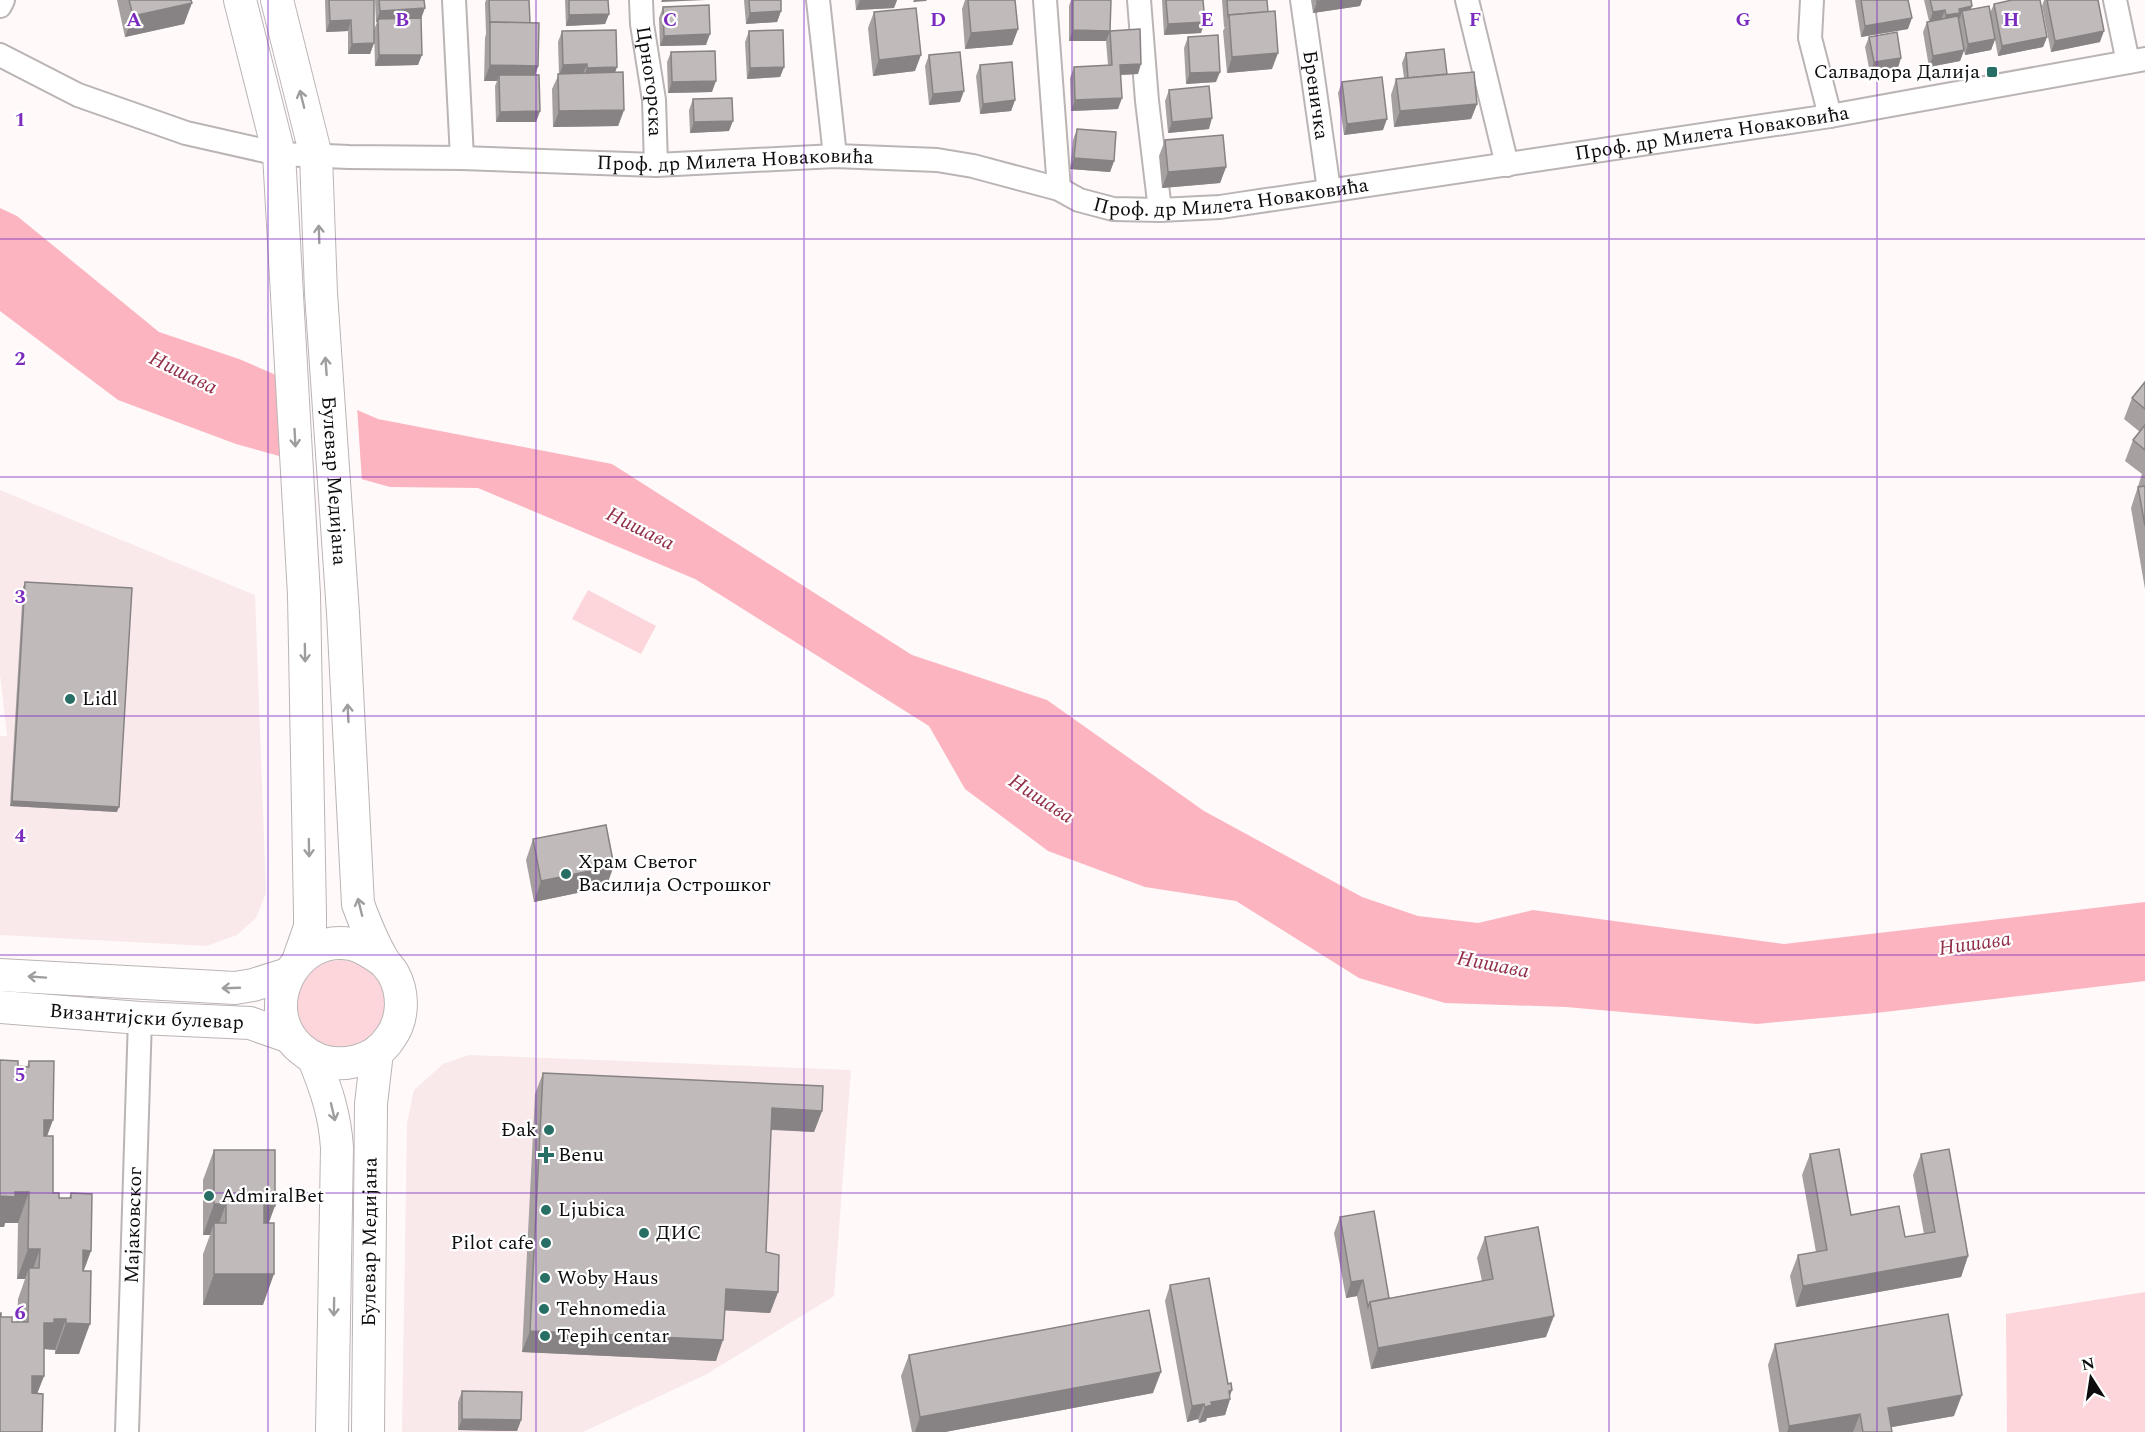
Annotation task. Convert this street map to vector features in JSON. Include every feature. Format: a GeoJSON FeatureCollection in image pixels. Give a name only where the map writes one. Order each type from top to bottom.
{"type":"FeatureCollection","features":[{"type":"Feature","properties":{"kind":"main road","name":"Булевар Медијана"},"geometry":{"type":"LineString","coordinates":[[240,0],[279,154],[304,595],[310,914],[310,927],[282,989],[280,1006],[283,1022],[301,1047],[330,1100],[335,1121],[337,1148],[332,1432]]}},
{"type":"Feature","properties":{"kind":"main road","name":"Булевар Медијана"},"geometry":{"type":"LineString","coordinates":[[277,0],[316,156],[321,293],[343,613],[358,904],[366,927],[383,961]]}},
{"type":"Feature","properties":{"kind":"main road","name":"Булевар Медијана"},"geometry":{"type":"LineString","coordinates":[[293,968],[313,950],[331,944],[350,944],[368,950],[383,961],[392,971],[398,984],[401,1010],[392,1035],[377,1052],[371,1104],[368,1432]]}},
{"type":"Feature","properties":{"kind":"main road","name":"Византијски булевар"},"geometry":{"type":"LineString","coordinates":[[0,975],[235,988],[253,986],[293,968]]}},
{"type":"Feature","properties":{"kind":"main road","name":"Византијски булевар"},"geometry":{"type":"LineString","coordinates":[[0,1007],[140,1018],[250,1023],[301,1047]]}},
{"type":"Feature","properties":{"kind":"main road"},"geometry":{"type":"LineString","coordinates":[[301,1047],[329,1063],[346,1064],[362,1060],[377,1052]]}},
{"type":"Feature","properties":{"kind":"street"},"geometry":{"type":"LineString","coordinates":[[0,6],[3,0]]}},
{"type":"Feature","properties":{"kind":"street"},"geometry":{"type":"LineString","coordinates":[[454,0],[462,158]]}},
{"type":"Feature","properties":{"kind":"street","name":"Црногорска"},"geometry":{"type":"LineString","coordinates":[[641,0],[642,24],[654,100],[656,165]]}},
{"type":"Feature","properties":{"kind":"street"},"geometry":{"type":"LineString","coordinates":[[818,0],[835,156]]}},
{"type":"Feature","properties":{"kind":"street"},"geometry":{"type":"LineString","coordinates":[[1045,0],[1059,189]]}},
{"type":"Feature","properties":{"kind":"street"},"geometry":{"type":"LineString","coordinates":[[1139,0],[1147,100],[1161,210]]}},
{"type":"Feature","properties":{"kind":"street","name":"Бреничка"},"geometry":{"type":"LineString","coordinates":[[1302,0],[1329,190]]}},
{"type":"Feature","properties":{"kind":"street"},"geometry":{"type":"LineString","coordinates":[[1467,0],[1507,165]]}},
{"type":"Feature","properties":{"kind":"street"},"geometry":{"type":"LineString","coordinates":[[1812,0],[1810,38],[1830,116]]}},
{"type":"Feature","properties":{"kind":"street"},"geometry":{"type":"LineString","coordinates":[[2115,0],[2136,61]]}},
{"type":"Feature","properties":{"kind":"street"},"geometry":{"type":"LineString","coordinates":[[0,55],[78,95],[186,133],[279,154]]}},
{"type":"Feature","properties":{"kind":"street","name":"Проф. др Милета Новаковића"},"geometry":{"type":"LineString","coordinates":[[279,154],[656,165],[835,156],[937,160],[973,166],[1059,189],[1079,200],[1113,209],[1161,210],[1220,207],[1830,116],[2136,61]]}},
{"type":"Feature","properties":{"kind":"street","name":"Мајаковског"},"geometry":{"type":"LineString","coordinates":[[127,1432],[140,1018]]}},
{"type":"Feature","properties":{"kind":"shaded area"},"geometry":{"type":"Polygon","coordinates":[[[0,490],[255,595],[266,893],[256,918],[237,935],[207,946],[0,935],[0,736],[7,736],[0,674],[0,490]]]}},
{"type":"Feature","properties":{"kind":"shaded area"},"geometry":{"type":"Polygon","coordinates":[[[588,590],[656,626],[641,654],[572,619],[588,590]]]}},
{"type":"Feature","properties":{"kind":"shaded area"},"geometry":{"type":"Polygon","coordinates":[[[341,960],[358,964],[372,973],[381,987],[385,1004],[381,1021],[372,1035],[358,1044],[341,1048],[324,1044],[310,1035],[301,1021],[297,1004],[301,987],[310,973],[324,964],[341,960]]]}},
{"type":"Feature","properties":{"kind":"shaded area"},"geometry":{"type":"Polygon","coordinates":[[[469,1055],[851,1070],[834,1296],[707,1374],[583,1432],[402,1432],[407,1123],[414,1090],[443,1064],[469,1055]]]}},
{"type":"Feature","properties":{"kind":"shaded area"},"geometry":{"type":"Polygon","coordinates":[[[2145,1292],[2145,1432],[2007,1432],[2006,1314],[2145,1292]]]}},
{"type":"Feature","properties":{"kind":"water","name":"Нишава"},"geometry":{"type":"Polygon","coordinates":[[[0,208],[17,216],[159,332],[239,359],[378,419],[612,464],[912,655],[1047,700],[1204,811],[1362,897],[1418,916],[1478,923],[1533,910],[1784,944],[2145,902],[2145,981],[1876,1013],[1757,1024],[1566,1007],[1445,1003],[1359,978],[1236,901],[1145,887],[1048,851],[965,789],[929,726],[695,579],[478,488],[390,487],[236,444],[118,400],[0,311],[0,208]]]}},
{"type":"Feature","properties":{"kind":"pier"},"geometry":{"type":"Polygon","coordinates":[[[277,372],[357,407],[362,482],[282,460],[277,372]]]}},
{"type":"Feature","properties":{"kind":"building"},"geometry":{"type":"Polygon","coordinates":[[[129,0],[191,0],[192,3],[133,16],[129,0]]]}},
{"type":"Feature","properties":{"kind":"building"},"geometry":{"type":"Polygon","coordinates":[[[329,0],[374,0],[374,43],[352,44],[351,20],[330,21],[329,0]]]}},
{"type":"Feature","properties":{"kind":"building"},"geometry":{"type":"Polygon","coordinates":[[[379,0],[424,0],[425,8],[380,11],[379,0]]]}},
{"type":"Feature","properties":{"kind":"building"},"geometry":{"type":"Polygon","coordinates":[[[489,0],[529,0],[530,23],[490,22],[490,24],[489,0]]]}},
{"type":"Feature","properties":{"kind":"building"},"geometry":{"type":"Polygon","coordinates":[[[569,0],[608,0],[609,14],[569,15],[569,0]]]}},
{"type":"Feature","properties":{"kind":"building"},"geometry":{"type":"Polygon","coordinates":[[[749,0],[781,0],[781,11],[750,13],[749,0]]]}},
{"type":"Feature","properties":{"kind":"building"},"geometry":{"type":"Polygon","coordinates":[[[968,0],[1015,0],[1018,29],[971,33],[968,0]]]}},
{"type":"Feature","properties":{"kind":"building"},"geometry":{"type":"Polygon","coordinates":[[[1073,0],[1111,0],[1110,31],[1073,30],[1073,0]]]}},
{"type":"Feature","properties":{"kind":"building"},"geometry":{"type":"Polygon","coordinates":[[[1166,0],[1203,0],[1205,22],[1168,24],[1166,0]]]}},
{"type":"Feature","properties":{"kind":"building"},"geometry":{"type":"Polygon","coordinates":[[[1227,0],[1267,0],[1268,12],[1228,16],[1227,0]]]}},
{"type":"Feature","properties":{"kind":"building"},"geometry":{"type":"Polygon","coordinates":[[[1861,0],[1908,0],[1912,18],[1865,26],[1861,0]]]}},
{"type":"Feature","properties":{"kind":"building"},"geometry":{"type":"Polygon","coordinates":[[[1930,0],[1971,0],[1972,6],[1959,9],[1960,13],[1946,15],[1945,10],[1933,12],[1930,0]]]}},
{"type":"Feature","properties":{"kind":"building"},"geometry":{"type":"Polygon","coordinates":[[[2012,0],[2040,0],[2047,37],[2002,46],[1994,4],[2012,0]]]}},
{"type":"Feature","properties":{"kind":"building"},"geometry":{"type":"Polygon","coordinates":[[[2047,0],[2098,0],[2104,31],[2055,41],[2047,0]]]}},
{"type":"Feature","properties":{"kind":"building"},"geometry":{"type":"Polygon","coordinates":[[[709,5],[710,34],[664,36],[663,7],[709,5]]]}},
{"type":"Feature","properties":{"kind":"building"},"geometry":{"type":"Polygon","coordinates":[[[1989,6],[1995,39],[1968,44],[1962,11],[1989,6]]]}},
{"type":"Feature","properties":{"kind":"building"},"geometry":{"type":"Polygon","coordinates":[[[916,8],[921,55],[879,60],[874,12],[916,8]]]}},
{"type":"Feature","properties":{"kind":"building"},"geometry":{"type":"Polygon","coordinates":[[[1275,11],[1278,53],[1232,57],[1229,15],[1275,11]]]}},
{"type":"Feature","properties":{"kind":"building"},"geometry":{"type":"Polygon","coordinates":[[[1958,16],[1964,50],[1933,56],[1927,22],[1958,16]]]}},
{"type":"Feature","properties":{"kind":"building"},"geometry":{"type":"Polygon","coordinates":[[[421,18],[422,55],[379,55],[378,19],[421,18]]]}},
{"type":"Feature","properties":{"kind":"building"},"geometry":{"type":"Polygon","coordinates":[[[490,22],[539,23],[538,66],[490,65],[490,22]]]}},
{"type":"Feature","properties":{"kind":"building"},"geometry":{"type":"Polygon","coordinates":[[[1140,29],[1141,64],[1120,65],[1122,98],[1075,100],[1074,67],[1112,65],[1110,31],[1140,29]]]}},
{"type":"Feature","properties":{"kind":"building"},"geometry":{"type":"Polygon","coordinates":[[[616,30],[617,67],[587,68],[587,64],[563,65],[562,31],[616,30]]]}},
{"type":"Feature","properties":{"kind":"building"},"geometry":{"type":"Polygon","coordinates":[[[783,30],[784,67],[750,68],[749,31],[783,30]]]}},
{"type":"Feature","properties":{"kind":"building"},"geometry":{"type":"Polygon","coordinates":[[[1897,32],[1901,58],[1874,62],[1869,37],[1897,32]]]}},
{"type":"Feature","properties":{"kind":"building"},"geometry":{"type":"Polygon","coordinates":[[[1218,35],[1220,72],[1190,73],[1188,37],[1218,35]]]}},
{"type":"Feature","properties":{"kind":"building"},"geometry":{"type":"Polygon","coordinates":[[[1444,49],[1447,74],[1408,78],[1406,53],[1444,49]]]}},
{"type":"Feature","properties":{"kind":"building"},"geometry":{"type":"Polygon","coordinates":[[[715,51],[716,81],[672,82],[671,52],[715,51]]]}},
{"type":"Feature","properties":{"kind":"building"},"geometry":{"type":"Polygon","coordinates":[[[960,52],[964,91],[933,94],[929,55],[960,52]]]}},
{"type":"Feature","properties":{"kind":"building"},"geometry":{"type":"Polygon","coordinates":[[[1012,62],[1015,100],[983,104],[980,65],[1012,62]]]}},
{"type":"Feature","properties":{"kind":"building"},"geometry":{"type":"Polygon","coordinates":[[[623,72],[624,110],[559,111],[558,74],[623,72]]]}},
{"type":"Feature","properties":{"kind":"building"},"geometry":{"type":"Polygon","coordinates":[[[1474,72],[1477,104],[1400,111],[1396,79],[1474,72]]]}},
{"type":"Feature","properties":{"kind":"building"},"geometry":{"type":"Polygon","coordinates":[[[499,75],[539,75],[540,111],[500,112],[499,75]]]}},
{"type":"Feature","properties":{"kind":"building"},"geometry":{"type":"Polygon","coordinates":[[[1382,77],[1387,119],[1347,124],[1342,82],[1382,77]]]}},
{"type":"Feature","properties":{"kind":"building"},"geometry":{"type":"Polygon","coordinates":[[[1209,86],[1212,118],[1172,122],[1169,90],[1209,86]]]}},
{"type":"Feature","properties":{"kind":"building"},"geometry":{"type":"Polygon","coordinates":[[[732,98],[733,121],[694,122],[693,99],[732,98]]]}},
{"type":"Feature","properties":{"kind":"building"},"geometry":{"type":"Polygon","coordinates":[[[1077,129],[1116,132],[1114,161],[1074,158],[1077,129]]]}},
{"type":"Feature","properties":{"kind":"building"},"geometry":{"type":"Polygon","coordinates":[[[1223,135],[1226,167],[1168,172],[1165,140],[1223,135]]]}},
{"type":"Feature","properties":{"kind":"building"},"geometry":{"type":"Polygon","coordinates":[[[2145,382],[2145,409],[2132,398],[2145,382]]]}},
{"type":"Feature","properties":{"kind":"building"},"geometry":{"type":"Polygon","coordinates":[[[2145,425],[2145,450],[2133,440],[2145,425]]]}},
{"type":"Feature","properties":{"kind":"building"},"geometry":{"type":"Polygon","coordinates":[[[2145,486],[2145,526],[2138,487],[2145,486]]]}},
{"type":"Feature","properties":{"kind":"building","name":"Lidl"},"geometry":{"type":"Polygon","coordinates":[[[25,582],[132,588],[119,807],[12,801],[25,582]]]}},
{"type":"Feature","properties":{"kind":"building"},"geometry":{"type":"Polygon","coordinates":[[[606,825],[614,866],[541,881],[533,839],[606,825]]]}},
{"type":"Feature","properties":{"kind":"building"},"geometry":{"type":"Polygon","coordinates":[[[0,1060],[18,1061],[18,1066],[29,1067],[29,1061],[54,1061],[53,1120],[44,1120],[44,1136],[53,1136],[53,1193],[59,1193],[59,1198],[71,1198],[71,1193],[92,1194],[91,1251],[83,1250],[83,1271],[91,1271],[90,1324],[66,1323],[66,1319],[54,1319],[54,1323],[44,1323],[44,1376],[32,1376],[32,1393],[43,1394],[42,1432],[0,1432],[0,1313],[1,1317],[12,1317],[12,1322],[28,1322],[29,1268],[39,1268],[40,1249],[28,1249],[29,1192],[15,1192],[15,1197],[0,1196],[0,1060]]]}},
{"type":"Feature","properties":{"kind":"building","name":"ДИС"},"geometry":{"type":"Polygon","coordinates":[[[543,1073],[823,1086],[822,1111],[772,1108],[766,1252],[779,1255],[778,1292],[726,1289],[723,1340],[530,1331],[543,1073]]]}},
{"type":"Feature","properties":{"kind":"building"},"geometry":{"type":"Polygon","coordinates":[[[1839,1149],[1851,1215],[1899,1206],[1905,1237],[1935,1232],[1921,1154],[1949,1149],[1968,1256],[1803,1286],[1798,1255],[1827,1250],[1810,1154],[1839,1149]]]}},
{"type":"Feature","properties":{"kind":"building"},"geometry":{"type":"Polygon","coordinates":[[[214,1150],[275,1150],[275,1206],[264,1205],[264,1223],[274,1223],[274,1274],[214,1274],[214,1223],[226,1223],[226,1204],[214,1204],[214,1150]]]}},
{"type":"Feature","properties":{"kind":"building"},"geometry":{"type":"Polygon","coordinates":[[[1374,1211],[1389,1298],[1370,1302],[1368,1307],[1363,1280],[1351,1282],[1340,1217],[1374,1211]]]}},
{"type":"Feature","properties":{"kind":"building"},"geometry":{"type":"Polygon","coordinates":[[[1538,1227],[1554,1316],[1378,1348],[1370,1302],[1493,1279],[1485,1237],[1538,1227]]]}},
{"type":"Feature","properties":{"kind":"building"},"geometry":{"type":"Polygon","coordinates":[[[1209,1278],[1228,1384],[1231,1383],[1232,1390],[1229,1391],[1230,1399],[1211,1402],[1212,1405],[1205,1407],[1204,1404],[1192,1406],[1170,1285],[1209,1278]]]}},
{"type":"Feature","properties":{"kind":"building"},"geometry":{"type":"Polygon","coordinates":[[[1149,1310],[1161,1372],[920,1417],[909,1355],[1149,1310]]]}},
{"type":"Feature","properties":{"kind":"building"},"geometry":{"type":"Polygon","coordinates":[[[1948,1314],[1962,1395],[1888,1408],[1892,1432],[1863,1432],[1860,1414],[1789,1426],[1775,1344],[1948,1314]]]}},
{"type":"Feature","properties":{"kind":"building"},"geometry":{"type":"Polygon","coordinates":[[[462,1391],[522,1392],[521,1420],[462,1419],[462,1391]]]}},
{"type":"Feature","properties":{"kind":"place","name":"Салвадора Далија"},"geometry":{"type":"Point","coordinates":[1992,72]}},
{"type":"Feature","properties":{"kind":"place","name":"Lidl"},"geometry":{"type":"Point","coordinates":[70,699]}},
{"type":"Feature","properties":{"kind":"place","name":"Храм Светог Василија Острошког"},"geometry":{"type":"Point","coordinates":[566,874]}},
{"type":"Feature","properties":{"kind":"place","name":"Đak"},"geometry":{"type":"Point","coordinates":[549,1130]}},
{"type":"Feature","properties":{"kind":"place","name":"Benu"},"geometry":{"type":"Point","coordinates":[546,1155]}},
{"type":"Feature","properties":{"kind":"place","name":"AdmiralBet"},"geometry":{"type":"Point","coordinates":[209,1196]}},
{"type":"Feature","properties":{"kind":"place","name":"Ljubica"},"geometry":{"type":"Point","coordinates":[546,1210]}},
{"type":"Feature","properties":{"kind":"place","name":"ДИС"},"geometry":{"type":"Point","coordinates":[644,1233]}},
{"type":"Feature","properties":{"kind":"place","name":"Pilot cafe"},"geometry":{"type":"Point","coordinates":[546,1243]}},
{"type":"Feature","properties":{"kind":"place","name":"Woby Haus"},"geometry":{"type":"Point","coordinates":[545,1278]}},
{"type":"Feature","properties":{"kind":"place","name":"Tehnomedia"},"geometry":{"type":"Point","coordinates":[544,1309]}},
{"type":"Feature","properties":{"kind":"place","name":"Tepih centar"},"geometry":{"type":"Point","coordinates":[545,1336]}}]}
